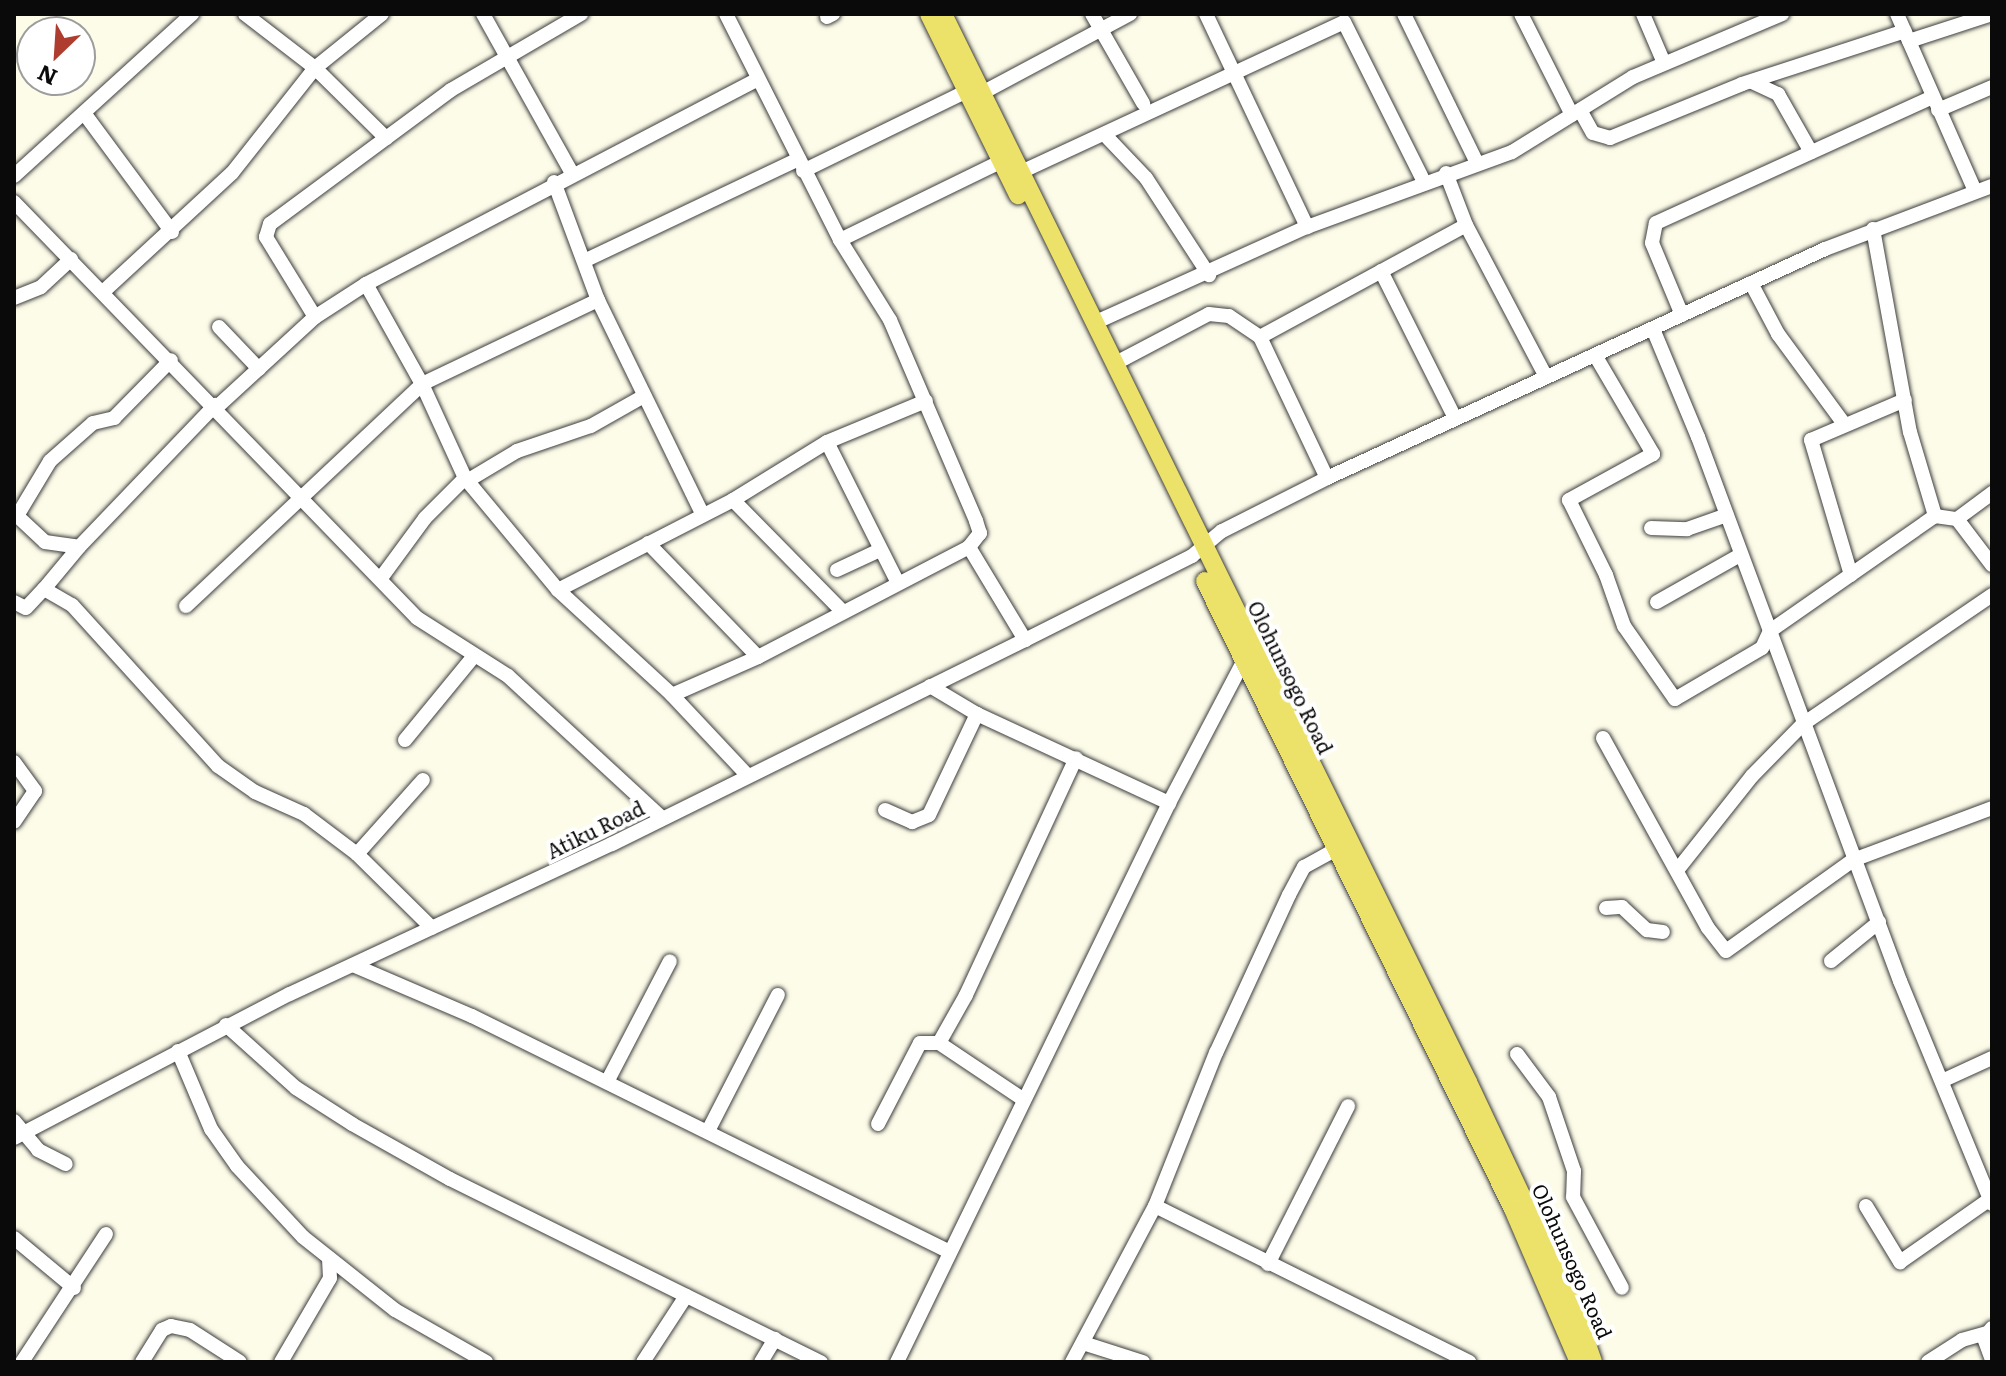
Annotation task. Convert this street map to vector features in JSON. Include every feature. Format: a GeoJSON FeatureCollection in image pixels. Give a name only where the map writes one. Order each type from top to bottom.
{"type":"FeatureCollection","features":[{"type":"Feature","properties":{"kind":"main road","name":"Olohunsogo Road"},"geometry":{"type":"LineString","coordinates":[[929,14],[1021,172],[1114,364],[1244,660],[1336,849],[1574,1307],[1593,1362]]}},
{"type":"Feature","properties":{"kind":"main road","name":"Olohunsogo Road"},"geometry":{"type":"LineString","coordinates":[[943,14],[1002,161],[1519,1206],[1579,1362]]}},
{"type":"Feature","properties":{"kind":"street"},"geometry":{"type":"LineString","coordinates":[[14,176],[192,14]]}},
{"type":"Feature","properties":{"kind":"street"},"geometry":{"type":"LineString","coordinates":[[245,14],[315,68],[386,138]]}},
{"type":"Feature","properties":{"kind":"street"},"geometry":{"type":"LineString","coordinates":[[104,291],[172,232],[232,173],[315,68],[382,14]]}},
{"type":"Feature","properties":{"kind":"street"},"geometry":{"type":"LineString","coordinates":[[483,14],[572,173]]}},
{"type":"Feature","properties":{"kind":"street"},"geometry":{"type":"LineString","coordinates":[[315,317],[279,262],[267,230],[386,138],[508,55],[581,14]]}},
{"type":"Feature","properties":{"kind":"street"},"geometry":{"type":"LineString","coordinates":[[672,695],[758,657],[969,547],[980,533],[890,320],[840,240],[726,14]]}},
{"type":"Feature","properties":{"kind":"street"},"geometry":{"type":"LineString","coordinates":[[1092,14],[1143,103]]}},
{"type":"Feature","properties":{"kind":"street"},"geometry":{"type":"LineString","coordinates":[[584,261],[975,92],[1130,14]]}},
{"type":"Feature","properties":{"kind":"street"},"geometry":{"type":"LineString","coordinates":[[1206,14],[1307,227]]}},
{"type":"Feature","properties":{"kind":"street"},"geometry":{"type":"LineString","coordinates":[[1315,14],[1322,28]]}},
{"type":"Feature","properties":{"kind":"street"},"geometry":{"type":"LineString","coordinates":[[1404,14],[1476,161]]}},
{"type":"Feature","properties":{"kind":"street"},"geometry":{"type":"LineString","coordinates":[[1521,14],[1576,112],[1593,133],[1610,138],[1785,71],[1992,14]]}},
{"type":"Feature","properties":{"kind":"street"},"geometry":{"type":"LineString","coordinates":[[1643,14],[1664,63]]}},
{"type":"Feature","properties":{"kind":"street"},"geometry":{"type":"LineString","coordinates":[[1094,323],[1209,275],[1307,227],[1423,180],[1512,152],[1664,63],[1782,14]]}},
{"type":"Feature","properties":{"kind":"street"},"geometry":{"type":"LineString","coordinates":[[1897,14],[1975,191]]}},
{"type":"Feature","properties":{"kind":"street"},"geometry":{"type":"LineString","coordinates":[[1021,172],[1105,135],[1322,28],[1344,22],[1352,30],[1423,180]]}},
{"type":"Feature","properties":{"kind":"street"},"geometry":{"type":"LineString","coordinates":[[1778,94],[1785,71]]}},
{"type":"Feature","properties":{"kind":"street"},"geometry":{"type":"LineString","coordinates":[[14,602],[26,608],[79,547],[216,406],[315,317],[366,284],[554,182],[758,79]]}},
{"type":"Feature","properties":{"kind":"street"},"geometry":{"type":"LineString","coordinates":[[1752,82],[1778,94],[1811,152]]}},
{"type":"Feature","properties":{"kind":"street"},"geometry":{"type":"LineString","coordinates":[[1682,315],[1652,243],[1656,223],[1811,152],[1936,104],[1992,87]]}},
{"type":"Feature","properties":{"kind":"street"},"geometry":{"type":"LineString","coordinates":[[84,113],[172,232]]}},
{"type":"Feature","properties":{"kind":"street"},"geometry":{"type":"LineString","coordinates":[[1105,135],[1146,178],[1209,275]]}},
{"type":"Feature","properties":{"kind":"street"},"geometry":{"type":"LineString","coordinates":[[840,240],[1002,161]]}},
{"type":"Feature","properties":{"kind":"street"},"geometry":{"type":"LineString","coordinates":[[1446,173],[1466,225],[1546,377]]}},
{"type":"Feature","properties":{"kind":"street"},"geometry":{"type":"LineString","coordinates":[[554,182],[598,300],[703,515]]}},
{"type":"Feature","properties":{"kind":"street","name":"Atiku Road"},"geometry":{"type":"LineString","coordinates":[[17,1131],[226,1025],[618,841],[1025,640],[1197,552],[1222,531],[1327,478],[1873,229],[1992,186]]}},
{"type":"Feature","properties":{"kind":"street"},"geometry":{"type":"LineString","coordinates":[[14,202],[436,634],[508,676],[662,818]]}},
{"type":"Feature","properties":{"kind":"street"},"geometry":{"type":"LineString","coordinates":[[1260,337],[1466,225]]}},
{"type":"Feature","properties":{"kind":"street"},"geometry":{"type":"LineString","coordinates":[[1873,229],[1905,400],[1935,516]]}},
{"type":"Feature","properties":{"kind":"street"},"geometry":{"type":"LineString","coordinates":[[14,298],[41,287],[71,259]]}},
{"type":"Feature","properties":{"kind":"street"},"geometry":{"type":"LineString","coordinates":[[1381,271],[1455,418]]}},
{"type":"Feature","properties":{"kind":"street"},"geometry":{"type":"LineString","coordinates":[[1751,283],[1778,334],[1844,424]]}},
{"type":"Feature","properties":{"kind":"street"},"geometry":{"type":"LineString","coordinates":[[366,284],[422,384],[466,480],[558,590],[672,695],[747,775]]}},
{"type":"Feature","properties":{"kind":"street"},"geometry":{"type":"LineString","coordinates":[[186,606],[422,384],[598,300]]}},
{"type":"Feature","properties":{"kind":"street"},"geometry":{"type":"LineString","coordinates":[[1114,364],[1209,314],[1229,316],[1260,337],[1327,478]]}},
{"type":"Feature","properties":{"kind":"street"},"geometry":{"type":"LineString","coordinates":[[219,327],[259,369]]}},
{"type":"Feature","properties":{"kind":"street"},"geometry":{"type":"LineString","coordinates":[[1653,329],[1727,515],[1853,860],[1944,1080],[1986,1164],[1991,1202],[1900,1262],[1866,1206]]}},
{"type":"Feature","properties":{"kind":"street"},"geometry":{"type":"LineString","coordinates":[[1595,355],[1653,454],[1569,500],[1631,638],[1679,701],[1762,648],[1770,631],[1935,516],[1957,519],[1992,493]]}},
{"type":"Feature","properties":{"kind":"street"},"geometry":{"type":"LineString","coordinates":[[79,547],[45,542],[15,514],[50,461],[93,423],[114,418],[171,360]]}},
{"type":"Feature","properties":{"kind":"street"},"geometry":{"type":"LineString","coordinates":[[381,578],[425,518],[466,480],[517,451],[591,426],[644,396]]}},
{"type":"Feature","properties":{"kind":"street"},"geometry":{"type":"LineString","coordinates":[[1851,575],[1811,444],[1814,436],[1905,400]]}},
{"type":"Feature","properties":{"kind":"street"},"geometry":{"type":"LineString","coordinates":[[558,590],[733,500],[776,469],[827,442],[926,401]]}},
{"type":"Feature","properties":{"kind":"street"},"geometry":{"type":"LineString","coordinates":[[827,442],[898,583]]}},
{"type":"Feature","properties":{"kind":"street"},"geometry":{"type":"LineString","coordinates":[[733,500],[843,612]]}},
{"type":"Feature","properties":{"kind":"street"},"geometry":{"type":"LineString","coordinates":[[1651,528],[1687,529],[1727,515]]}},
{"type":"Feature","properties":{"kind":"street"},"geometry":{"type":"LineString","coordinates":[[1957,519],[1992,565]]}},
{"type":"Feature","properties":{"kind":"street"},"geometry":{"type":"LineString","coordinates":[[648,543],[758,657]]}},
{"type":"Feature","properties":{"kind":"street"},"geometry":{"type":"LineString","coordinates":[[969,547],[1025,640]]}},
{"type":"Feature","properties":{"kind":"street"},"geometry":{"type":"LineString","coordinates":[[837,570],[880,550]]}},
{"type":"Feature","properties":{"kind":"street"},"geometry":{"type":"LineString","coordinates":[[1657,602],[1740,555]]}},
{"type":"Feature","properties":{"kind":"street"},"geometry":{"type":"LineString","coordinates":[[44,589],[88,619],[218,766],[255,792],[304,814],[357,854],[432,928]]}},
{"type":"Feature","properties":{"kind":"street"},"geometry":{"type":"LineString","coordinates":[[1679,868],[1752,776],[1803,724],[1992,595]]}},
{"type":"Feature","properties":{"kind":"street"},"geometry":{"type":"LineString","coordinates":[[405,740],[474,656]]}},
{"type":"Feature","properties":{"kind":"street"},"geometry":{"type":"LineString","coordinates":[[897,1362],[948,1251],[1169,803],[1244,660]]}},
{"type":"Feature","properties":{"kind":"street"},"geometry":{"type":"LineString","coordinates":[[930,686],[977,714],[1169,803]]}},
{"type":"Feature","properties":{"kind":"street"},"geometry":{"type":"LineString","coordinates":[[885,810],[912,822],[929,815],[977,714]]}},
{"type":"Feature","properties":{"kind":"street"},"geometry":{"type":"LineString","coordinates":[[1603,738],[1679,868],[1708,928],[1726,951],[1853,860],[1992,808]]}},
{"type":"Feature","properties":{"kind":"street"},"geometry":{"type":"LineString","coordinates":[[939,1043],[1076,758]]}},
{"type":"Feature","properties":{"kind":"street"},"geometry":{"type":"LineString","coordinates":[[14,762],[35,791],[14,822]]}},
{"type":"Feature","properties":{"kind":"street"},"geometry":{"type":"LineString","coordinates":[[357,854],[423,780]]}},
{"type":"Feature","properties":{"kind":"street"},"geometry":{"type":"LineString","coordinates":[[1072,1362],[1155,1206],[1216,1053],[1289,895],[1304,867],[1336,849]]}},
{"type":"Feature","properties":{"kind":"street"},"geometry":{"type":"LineString","coordinates":[[1606,908],[1622,907],[1647,930],[1663,932]]}},
{"type":"Feature","properties":{"kind":"street"},"geometry":{"type":"LineString","coordinates":[[1831,961],[1879,922]]}},
{"type":"Feature","properties":{"kind":"street"},"geometry":{"type":"LineString","coordinates":[[607,1082],[670,961]]}},
{"type":"Feature","properties":{"kind":"street"},"geometry":{"type":"LineString","coordinates":[[353,965],[607,1082],[948,1251]]}},
{"type":"Feature","properties":{"kind":"street"},"geometry":{"type":"LineString","coordinates":[[708,1131],[778,995]]}},
{"type":"Feature","properties":{"kind":"street"},"geometry":{"type":"LineString","coordinates":[[226,1025],[296,1088],[352,1124],[821,1362]]}},
{"type":"Feature","properties":{"kind":"street"},"geometry":{"type":"LineString","coordinates":[[878,1124],[920,1043],[939,1043],[1024,1100]]}},
{"type":"Feature","properties":{"kind":"street"},"geometry":{"type":"LineString","coordinates":[[178,1051],[211,1129],[237,1166],[329,1258],[395,1310],[486,1362]]}},
{"type":"Feature","properties":{"kind":"street"},"geometry":{"type":"LineString","coordinates":[[1517,1054],[1549,1097],[1574,1171],[1573,1197],[1622,1288]]}},
{"type":"Feature","properties":{"kind":"street"},"geometry":{"type":"LineString","coordinates":[[1944,1080],[1992,1058]]}},
{"type":"Feature","properties":{"kind":"street"},"geometry":{"type":"LineString","coordinates":[[1268,1264],[1348,1106]]}},
{"type":"Feature","properties":{"kind":"street"},"geometry":{"type":"LineString","coordinates":[[17,1131],[38,1150],[66,1164]]}},
{"type":"Feature","properties":{"kind":"street"},"geometry":{"type":"LineString","coordinates":[[1155,1206],[1469,1362]]}},
{"type":"Feature","properties":{"kind":"street"},"geometry":{"type":"LineString","coordinates":[[22,1362],[74,1288],[106,1234]]}},
{"type":"Feature","properties":{"kind":"street"},"geometry":{"type":"LineString","coordinates":[[14,1238],[74,1288]]}},
{"type":"Feature","properties":{"kind":"street"},"geometry":{"type":"LineString","coordinates":[[281,1362],[330,1278],[329,1258]]}},
{"type":"Feature","properties":{"kind":"street"},"geometry":{"type":"LineString","coordinates":[[330,1278],[351,1274]]}},
{"type":"Feature","properties":{"kind":"street"},"geometry":{"type":"LineString","coordinates":[[643,1362],[686,1296]]}},
{"type":"Feature","properties":{"kind":"street"},"geometry":{"type":"LineString","coordinates":[[142,1362],[162,1330],[171,1326],[190,1330],[240,1362]]}},
{"type":"Feature","properties":{"kind":"street"},"geometry":{"type":"LineString","coordinates":[[1928,1362],[1962,1340],[1989,1331],[1992,1360]]}},
{"type":"Feature","properties":{"kind":"street"},"geometry":{"type":"LineString","coordinates":[[761,1362],[775,1339]]}},
{"type":"Feature","properties":{"kind":"street"},"geometry":{"type":"LineString","coordinates":[[1083,1343],[1143,1362]]}}]}
